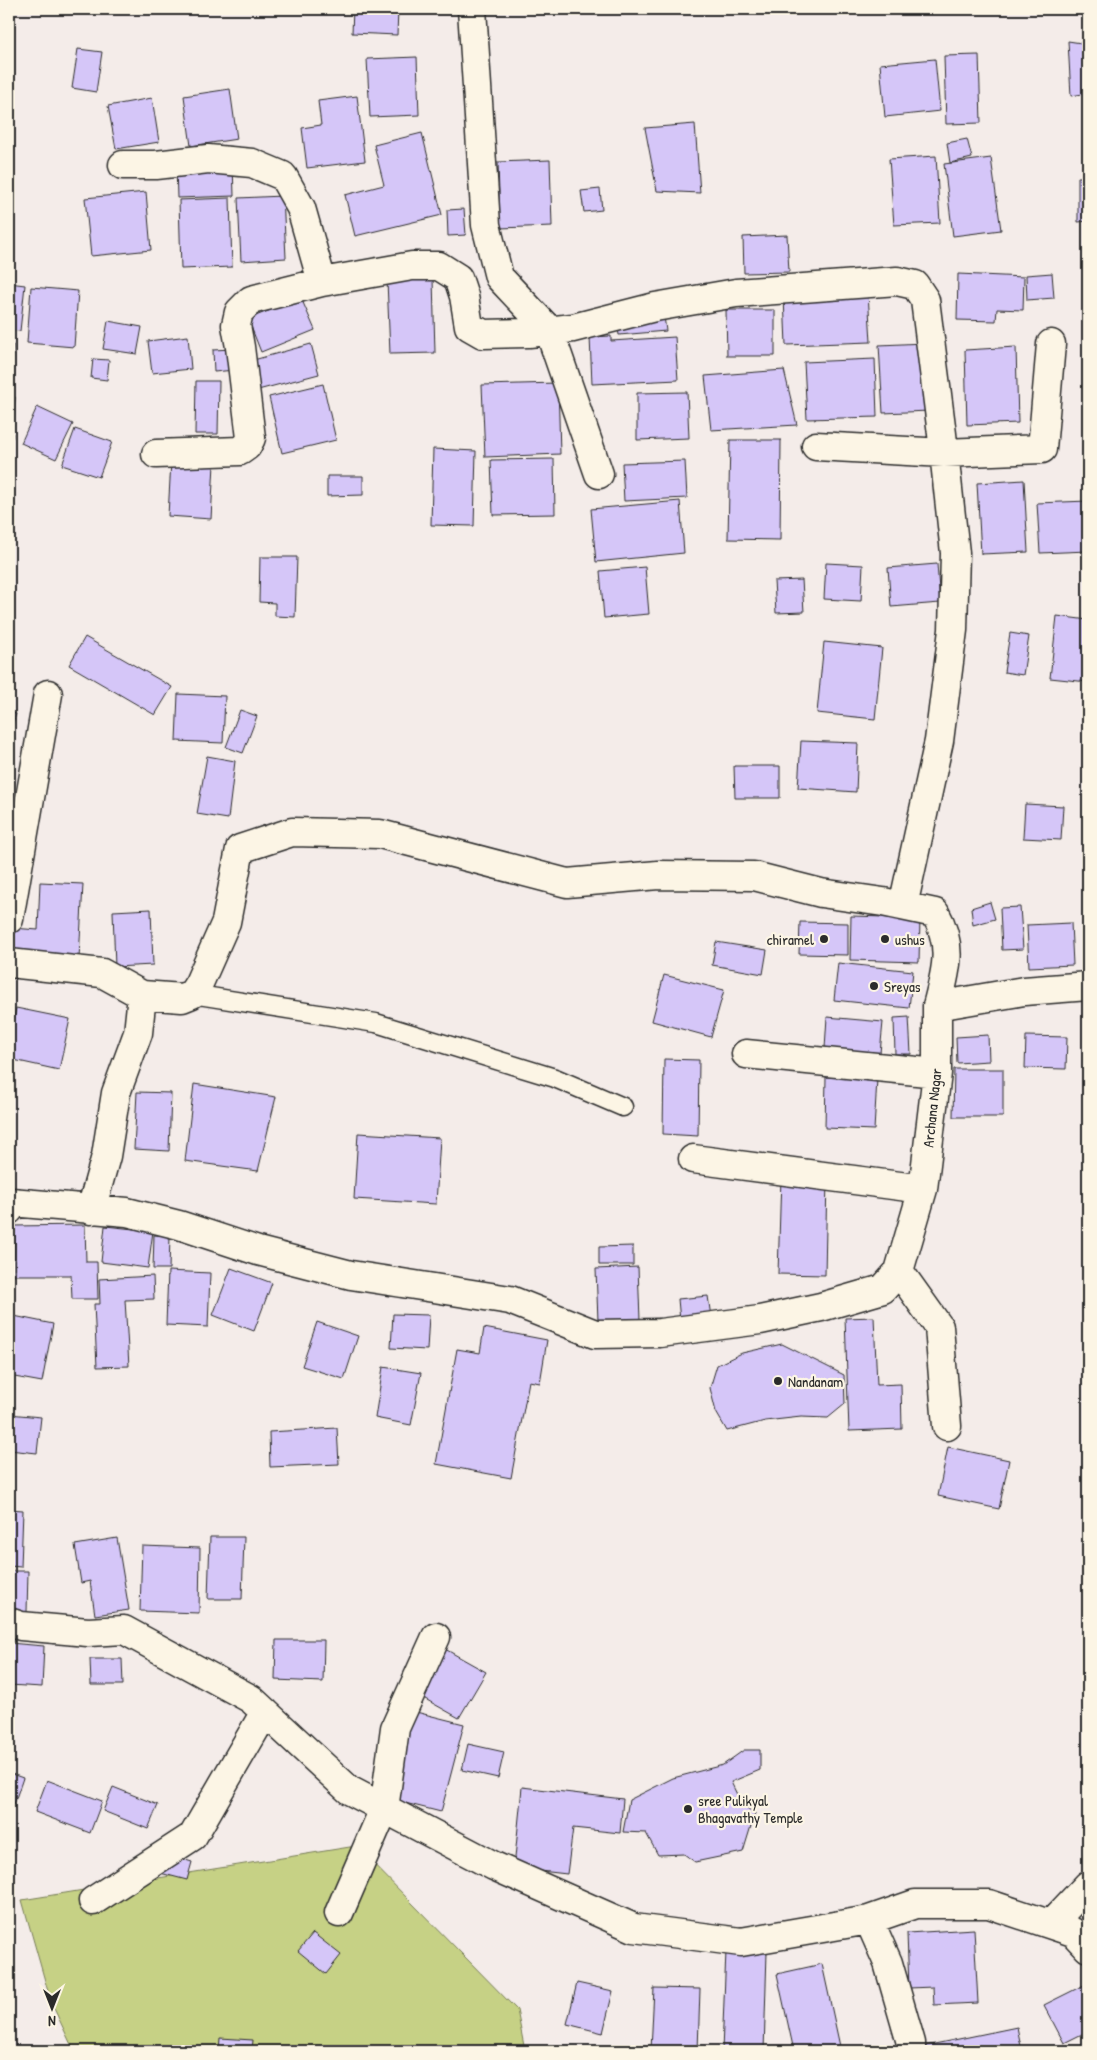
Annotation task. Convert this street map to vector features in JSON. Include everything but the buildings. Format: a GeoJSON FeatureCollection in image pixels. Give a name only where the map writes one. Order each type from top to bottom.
{"type":"FeatureCollection","features":[{"type":"Feature","properties":{"kind":"street"},"geometry":{"type":"LineString","coordinates":[[472,9],[486,225],[499,277],[548,330],[599,474]]}},
{"type":"Feature","properties":{"kind":"street"},"geometry":{"type":"LineString","coordinates":[[123,165],[156,165],[208,160],[234,161],[252,163],[283,176],[301,208],[322,282]]}},
{"type":"Feature","properties":{"kind":"street"},"geometry":{"type":"LineString","coordinates":[[156,454],[240,451],[247,446],[250,438],[236,325],[239,312],[251,300],[322,282],[412,266],[439,266],[458,278],[469,326],[484,334],[529,333],[573,328],[655,307],[736,293],[897,281],[916,285],[925,300],[955,553],[953,644],[940,741],[903,906]]}},
{"type":"Feature","properties":{"kind":"street"},"geometry":{"type":"LineString","coordinates":[[816,446],[944,453],[1042,450],[1051,344]]}},
{"type":"Feature","properties":{"kind":"street"},"geometry":{"type":"LineString","coordinates":[[9,919],[48,694]]}},
{"type":"Feature","properties":{"kind":"street","name":"Archana Nagar"},"geometry":{"type":"LineString","coordinates":[[9,1210],[11,1202],[127,1212],[179,1225],[258,1252],[351,1275],[510,1300],[595,1334],[660,1333],[760,1320],[821,1307],[883,1289],[899,1271],[922,1189],[937,1074],[937,1006],[946,969],[947,948],[943,928],[935,913],[821,893],[754,876],[658,875],[567,883],[380,834],[292,832],[240,849],[226,922],[199,983],[192,994]]}},
{"type":"Feature","properties":{"kind":"street"},"geometry":{"type":"LineString","coordinates":[[9,963],[102,973],[142,995],[182,998],[192,994]]}},
{"type":"Feature","properties":{"kind":"street"},"geometry":{"type":"LineString","coordinates":[[937,1006],[1024,990],[1088,986]]}},
{"type":"Feature","properties":{"kind":"street"},"geometry":{"type":"LineString","coordinates":[[91,1210],[106,1156],[116,1093],[138,1033],[142,995]]}},
{"type":"Feature","properties":{"kind":"street"},"geometry":{"type":"LineString","coordinates":[[746,1054],[937,1074]]}},
{"type":"Feature","properties":{"kind":"street"},"geometry":{"type":"LineString","coordinates":[[693,1159],[922,1189]]}},
{"type":"Feature","properties":{"kind":"street"},"geometry":{"type":"LineString","coordinates":[[899,1271],[940,1327],[947,1426]]}},
{"type":"Feature","properties":{"kind":"street"},"geometry":{"type":"LineString","coordinates":[[9,1622],[21,1626],[88,1632],[124,1630],[251,1699],[349,1790],[494,1866],[634,1928],[741,1942],[869,1920],[916,1904],[989,1904],[1074,1932],[1088,1948]]}},
{"type":"Feature","properties":{"kind":"street"},"geometry":{"type":"LineString","coordinates":[[339,1913],[384,1809],[395,1728],[436,1637]]}},
{"type":"Feature","properties":{"kind":"street"},"geometry":{"type":"LineString","coordinates":[[93,1901],[193,1836],[265,1712]]}},
{"type":"Feature","properties":{"kind":"street"},"geometry":{"type":"LineString","coordinates":[[1051,1924],[1088,1886]]}},
{"type":"Feature","properties":{"kind":"street"},"geometry":{"type":"LineString","coordinates":[[869,1920],[888,1963],[911,2043],[910,2051]]}},
{"type":"Feature","properties":{"kind":"lane"},"geometry":{"type":"LineString","coordinates":[[192,994],[376,1023],[555,1078],[624,1107]]}},
{"type":"Feature","properties":{"kind":"green space"},"geometry":{"type":"Polygon","coordinates":[[[356,1846],[517,2010],[525,2051],[74,2051],[51,2002],[22,1900],[356,1846]]]}},
{"type":"Feature","properties":{"kind":"place","name":"chiramel"},"geometry":{"type":"Point","coordinates":[824,939]}},
{"type":"Feature","properties":{"kind":"place","name":"ushus"},"geometry":{"type":"Point","coordinates":[885,939]}},
{"type":"Feature","properties":{"kind":"place","name":"Sreyas"},"geometry":{"type":"Point","coordinates":[874,986]}},
{"type":"Feature","properties":{"kind":"place","name":"Nandanam"},"geometry":{"type":"Point","coordinates":[778,1381]}},
{"type":"Feature","properties":{"kind":"place","name":"sree Pulikyal Bhagavathy Temple"},"geometry":{"type":"Point","coordinates":[688,1809]}}]}
